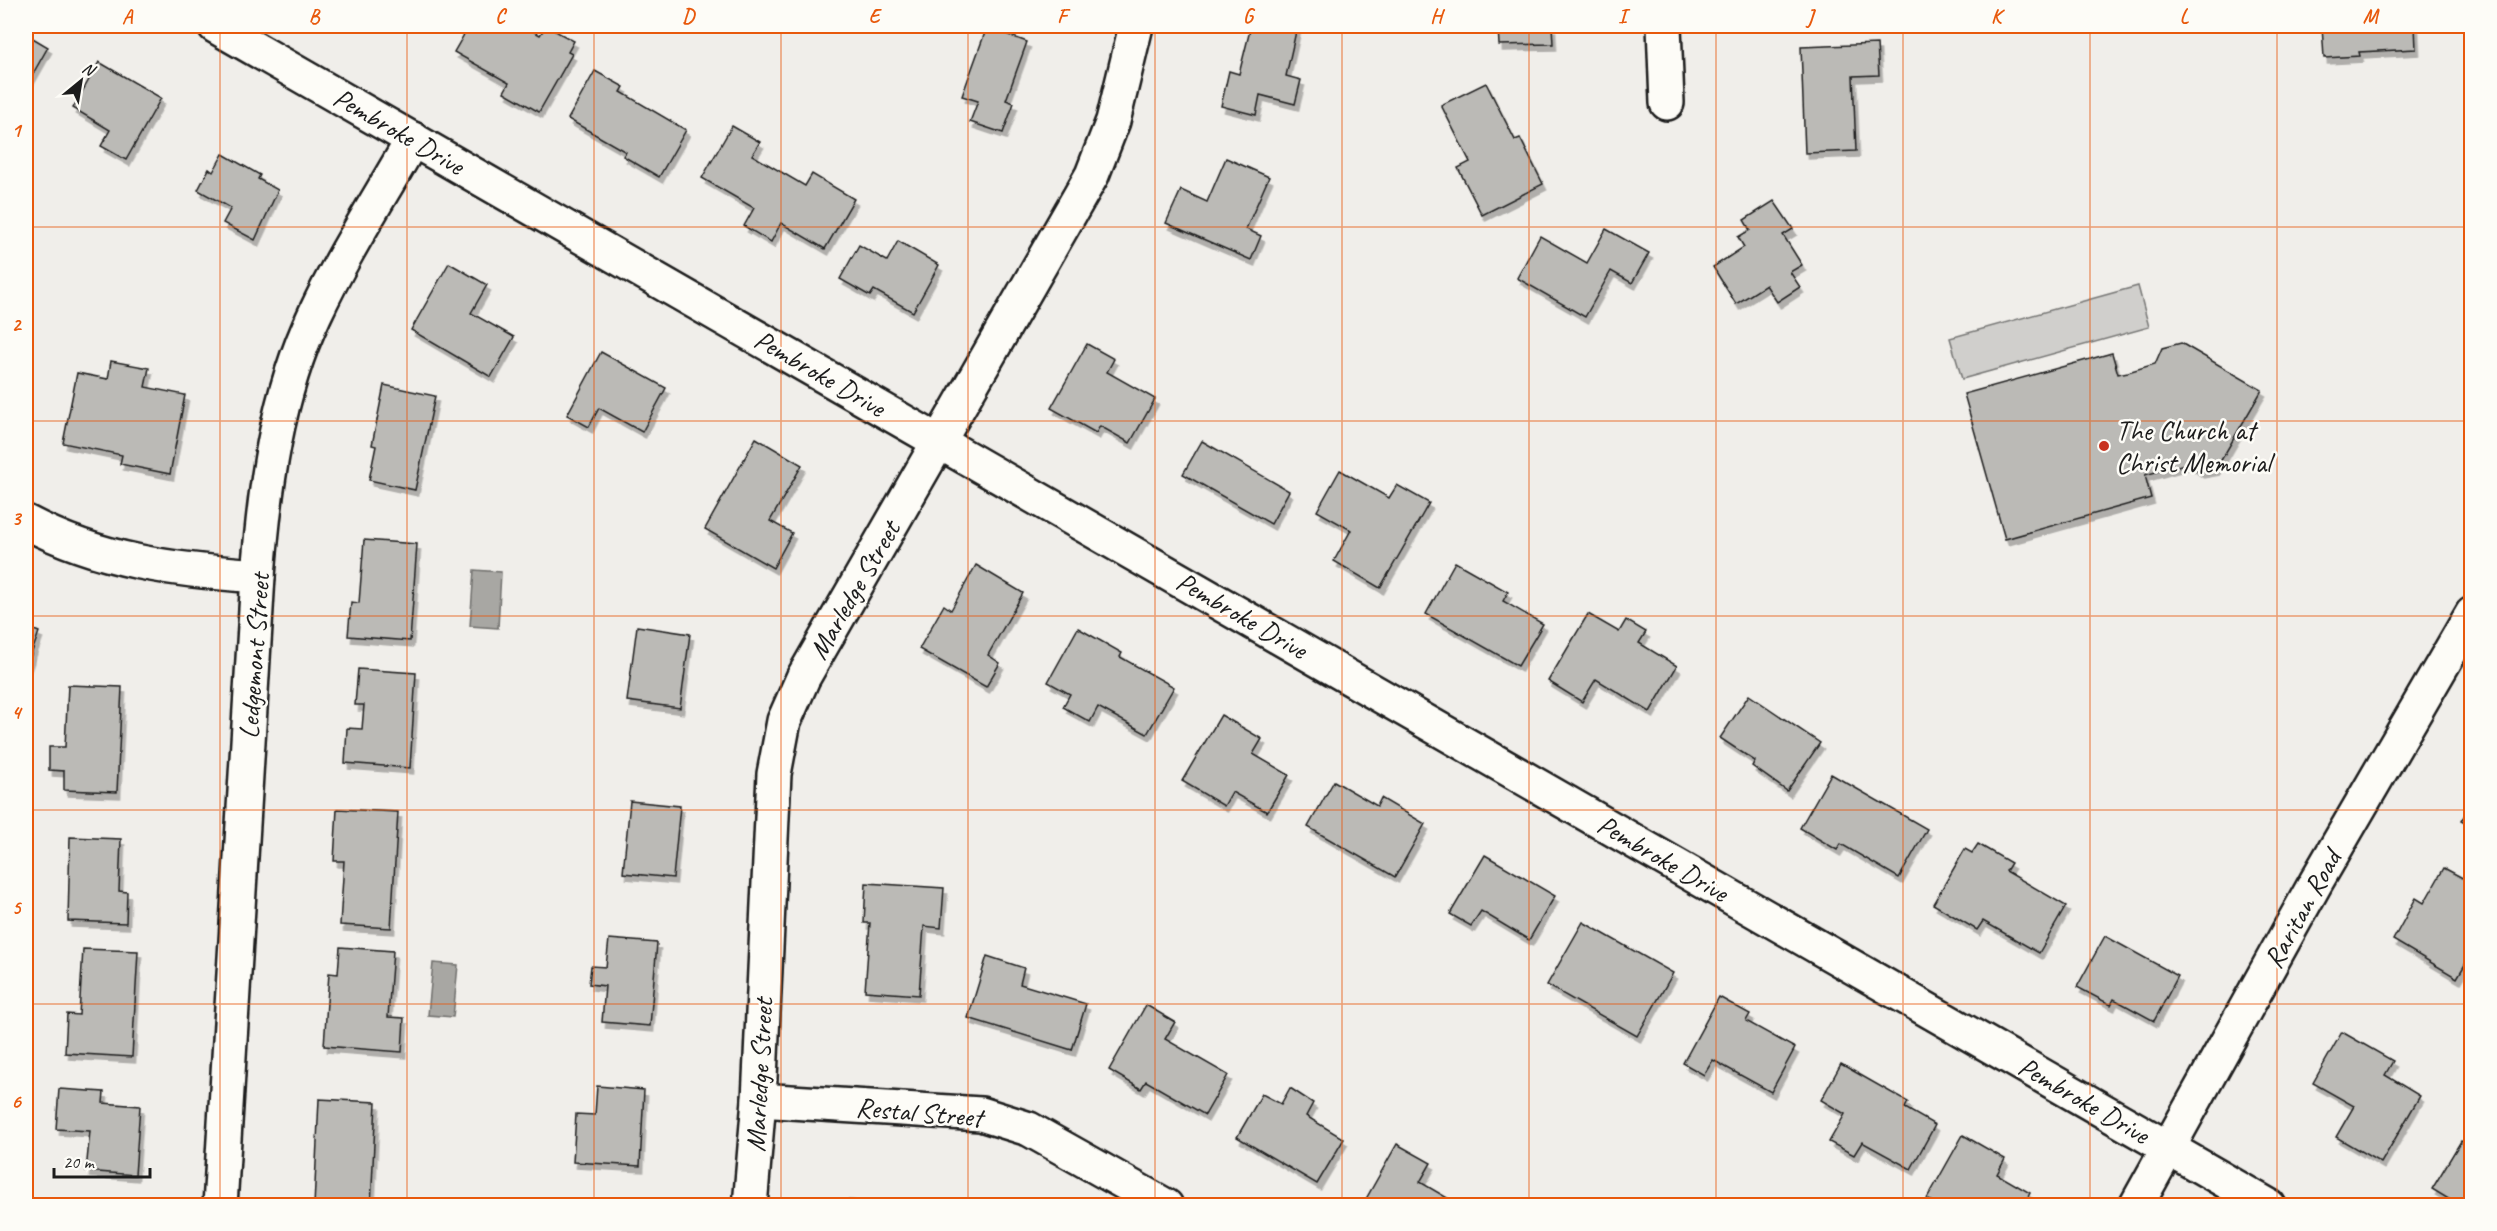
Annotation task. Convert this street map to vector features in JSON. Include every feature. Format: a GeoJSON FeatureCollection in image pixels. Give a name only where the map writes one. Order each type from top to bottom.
{"type":"FeatureCollection","features":[{"type":"Feature","properties":{"kind":"street","name":"Pembroke Drive"},"geometry":{"type":"LineString","coordinates":[[215,26],[2269,1206]]}},
{"type":"Feature","properties":{"kind":"street","name":"Marledge Street"},"geometry":{"type":"LineString","coordinates":[[750,1206],[759,1100],[774,774],[784,721],[803,678],[1092,175],[1113,121],[1136,26]]}},
{"type":"Feature","properties":{"kind":"street"},"geometry":{"type":"LineString","coordinates":[[1664,26],[1667,103]]}},
{"type":"Feature","properties":{"kind":"street","name":"Ledgemont Street"},"geometry":{"type":"LineString","coordinates":[[220,1206],[258,576],[264,499],[275,437],[289,383],[315,315],[412,139]]}},
{"type":"Feature","properties":{"kind":"street"},"geometry":{"type":"LineString","coordinates":[[26,522],[44,532],[117,559],[189,571],[258,576]]}},
{"type":"Feature","properties":{"kind":"street","name":"Raritan Road"},"geometry":{"type":"LineString","coordinates":[[2136,1206],[2316,882],[2472,614]]}},
{"type":"Feature","properties":{"kind":"street","name":"Restal Street"},"geometry":{"type":"LineString","coordinates":[[759,1100],[981,1114],[1029,1129],[1166,1206]]}},
{"type":"Feature","properties":{"kind":"shaded area"},"geometry":{"type":"Polygon","coordinates":[[[2138,286],[2149,327],[1962,379],[1950,338],[2138,286]]]}},
{"type":"Feature","properties":{"kind":"shaded area"},"geometry":{"type":"Polygon","coordinates":[[[474,570],[501,572],[498,628],[470,626],[474,570]]]}},
{"type":"Feature","properties":{"kind":"shaded area"},"geometry":{"type":"Polygon","coordinates":[[[433,963],[458,965],[453,1017],[428,1015],[433,963]]]}},
{"type":"Feature","properties":{"kind":"building"},"geometry":{"type":"Polygon","coordinates":[[[469,26],[524,26],[540,35],[546,26],[574,41],[568,52],[572,54],[539,112],[504,92],[509,83],[454,52],[469,26]]]}},
{"type":"Feature","properties":{"kind":"building"},"geometry":{"type":"Polygon","coordinates":[[[1251,26],[1297,27],[1286,76],[1301,80],[1295,104],[1260,95],[1256,115],[1221,106],[1229,71],[1239,74],[1251,26]]]}},
{"type":"Feature","properties":{"kind":"building"},"geometry":{"type":"Polygon","coordinates":[[[1498,26],[1552,26],[1553,44],[1499,45],[1498,26]]]}},
{"type":"Feature","properties":{"kind":"building"},"geometry":{"type":"Polygon","coordinates":[[[2322,26],[2415,26],[2416,49],[2359,52],[2360,56],[2324,58],[2322,26]]]}},
{"type":"Feature","properties":{"kind":"building"},"geometry":{"type":"Polygon","coordinates":[[[987,27],[1027,42],[1006,100],[1014,103],[1003,133],[970,122],[978,101],[962,96],[987,27]]]}},
{"type":"Feature","properties":{"kind":"building"},"geometry":{"type":"Polygon","coordinates":[[[26,34],[48,47],[26,86],[26,34]]]}},
{"type":"Feature","properties":{"kind":"building"},"geometry":{"type":"Polygon","coordinates":[[[1877,44],[1879,75],[1853,76],[1856,151],[1805,153],[1801,47],[1877,44]]]}},
{"type":"Feature","properties":{"kind":"building"},"geometry":{"type":"Polygon","coordinates":[[[99,62],[161,98],[126,160],[101,146],[110,130],[73,108],[99,62]]]}},
{"type":"Feature","properties":{"kind":"building"},"geometry":{"type":"Polygon","coordinates":[[[595,71],[624,87],[621,92],[686,130],[659,177],[623,156],[626,152],[568,119],[595,71]]]}},
{"type":"Feature","properties":{"kind":"building"},"geometry":{"type":"Polygon","coordinates":[[[1486,83],[1515,140],[1520,138],[1543,184],[1482,215],[1458,168],[1470,162],[1441,105],[1486,83]]]}},
{"type":"Feature","properties":{"kind":"building"},"geometry":{"type":"Polygon","coordinates":[[[732,126],[760,142],[752,155],[805,186],[812,174],[854,199],[825,249],[781,223],[771,242],[744,226],[754,208],[702,178],[732,126]]]}},
{"type":"Feature","properties":{"kind":"building"},"geometry":{"type":"Polygon","coordinates":[[[223,154],[260,175],[258,179],[278,190],[255,240],[223,223],[231,208],[198,190],[209,169],[213,172],[223,154]]]}},
{"type":"Feature","properties":{"kind":"building"},"geometry":{"type":"Polygon","coordinates":[[[1226,158],[1269,177],[1246,229],[1261,236],[1251,260],[1166,223],[1181,190],[1207,202],[1226,158]]]}},
{"type":"Feature","properties":{"kind":"building"},"geometry":{"type":"Polygon","coordinates":[[[1774,201],[1793,229],[1783,235],[1802,265],[1790,272],[1800,287],[1777,302],[1766,285],[1736,304],[1713,267],[1744,247],[1738,237],[1750,230],[1744,220],[1774,201]]]}},
{"type":"Feature","properties":{"kind":"building"},"geometry":{"type":"Polygon","coordinates":[[[1606,229],[1649,253],[1632,283],[1611,271],[1585,317],[1517,278],[1540,236],[1587,263],[1606,229]]]}},
{"type":"Feature","properties":{"kind":"building"},"geometry":{"type":"Polygon","coordinates":[[[898,241],[939,265],[913,312],[874,290],[870,296],[840,279],[859,245],[887,261],[898,241]]]}},
{"type":"Feature","properties":{"kind":"building"},"geometry":{"type":"Polygon","coordinates":[[[449,263],[487,285],[471,313],[514,337],[491,377],[411,330],[449,263]]]}},
{"type":"Feature","properties":{"kind":"building","name":"The Church at Christ Memorial"},"geometry":{"type":"Polygon","coordinates":[[[2181,343],[2262,390],[2216,469],[2200,472],[2188,463],[2145,475],[2151,498],[2005,539],[1964,394],[2112,353],[2118,374],[2128,372],[2155,364],[2162,348],[2181,343]]]}},
{"type":"Feature","properties":{"kind":"building"},"geometry":{"type":"Polygon","coordinates":[[[1087,344],[1114,359],[1107,372],[1155,399],[1130,443],[1100,426],[1096,433],[1051,408],[1087,344]]]}},
{"type":"Feature","properties":{"kind":"building"},"geometry":{"type":"Polygon","coordinates":[[[601,352],[666,388],[642,432],[599,408],[589,427],[567,415],[601,352]]]}},
{"type":"Feature","properties":{"kind":"building"},"geometry":{"type":"Polygon","coordinates":[[[111,361],[149,368],[145,387],[185,395],[170,474],[120,464],[122,455],[63,443],[77,373],[108,379],[111,361]]]}},
{"type":"Feature","properties":{"kind":"building"},"geometry":{"type":"Polygon","coordinates":[[[384,385],[435,396],[415,490],[369,480],[376,446],[372,445],[384,385]]]}},
{"type":"Feature","properties":{"kind":"building"},"geometry":{"type":"Polygon","coordinates":[[[756,438],[802,465],[770,521],[792,533],[773,568],[705,529],[756,438]]]}},
{"type":"Feature","properties":{"kind":"building"},"geometry":{"type":"Polygon","coordinates":[[[1202,441],[1289,491],[1271,524],[1183,474],[1202,441]]]}},
{"type":"Feature","properties":{"kind":"building"},"geometry":{"type":"Polygon","coordinates":[[[1340,470],[1389,498],[1397,485],[1429,503],[1380,588],[1334,561],[1351,530],[1317,511],[1340,470]]]}},
{"type":"Feature","properties":{"kind":"building"},"geometry":{"type":"Polygon","coordinates":[[[364,540],[417,544],[410,641],[348,636],[351,602],[359,603],[364,540]]]}},
{"type":"Feature","properties":{"kind":"building"},"geometry":{"type":"Polygon","coordinates":[[[1455,562],[1508,592],[1503,601],[1543,624],[1518,666],[1426,614],[1455,562]]]}},
{"type":"Feature","properties":{"kind":"building"},"geometry":{"type":"Polygon","coordinates":[[[976,565],[1023,593],[988,655],[1000,663],[986,687],[919,649],[944,605],[951,610],[976,565]]]}},
{"type":"Feature","properties":{"kind":"building"},"geometry":{"type":"Polygon","coordinates":[[[1588,614],[1619,632],[1626,620],[1646,632],[1639,643],[1677,666],[1650,712],[1596,679],[1582,702],[1548,681],[1588,614]]]}},
{"type":"Feature","properties":{"kind":"building"},"geometry":{"type":"Polygon","coordinates":[[[637,626],[690,634],[680,708],[627,701],[637,626]]]}},
{"type":"Feature","properties":{"kind":"building"},"geometry":{"type":"Polygon","coordinates":[[[26,627],[39,632],[26,669],[26,627]]]}},
{"type":"Feature","properties":{"kind":"building"},"geometry":{"type":"Polygon","coordinates":[[[1078,628],[1122,653],[1120,657],[1174,687],[1147,734],[1098,707],[1090,722],[1063,707],[1070,694],[1048,682],[1078,628]]]}},
{"type":"Feature","properties":{"kind":"building"},"geometry":{"type":"Polygon","coordinates":[[[358,669],[416,673],[410,768],[345,763],[347,728],[362,729],[364,705],[355,705],[358,669]]]}},
{"type":"Feature","properties":{"kind":"building"},"geometry":{"type":"Polygon","coordinates":[[[68,685],[122,687],[117,792],[64,790],[64,771],[49,770],[49,747],[65,747],[68,685]]]}},
{"type":"Feature","properties":{"kind":"building"},"geometry":{"type":"Polygon","coordinates":[[[1749,695],[1820,743],[1787,791],[1752,766],[1755,761],[1720,738],[1749,695]]]}},
{"type":"Feature","properties":{"kind":"building"},"geometry":{"type":"Polygon","coordinates":[[[1221,715],[1262,739],[1253,754],[1289,775],[1267,812],[1232,792],[1224,806],[1182,781],[1221,715]]]}},
{"type":"Feature","properties":{"kind":"building"},"geometry":{"type":"Polygon","coordinates":[[[1831,774],[1927,829],[1899,878],[1841,844],[1837,850],[1800,828],[1831,774]]]}},
{"type":"Feature","properties":{"kind":"building"},"geometry":{"type":"Polygon","coordinates":[[[1334,781],[1377,806],[1381,798],[1425,824],[1395,877],[1308,827],[1334,781]]]}},
{"type":"Feature","properties":{"kind":"building"},"geometry":{"type":"Polygon","coordinates":[[[630,801],[680,806],[673,878],[623,873],[630,801]]]}},
{"type":"Feature","properties":{"kind":"building"},"geometry":{"type":"Polygon","coordinates":[[[2472,803],[2472,827],[2461,821],[2472,803]]]}},
{"type":"Feature","properties":{"kind":"building"},"geometry":{"type":"Polygon","coordinates":[[[337,809],[398,812],[391,928],[340,925],[344,861],[334,861],[337,809]]]}},
{"type":"Feature","properties":{"kind":"building"},"geometry":{"type":"Polygon","coordinates":[[[70,837],[121,839],[119,891],[127,892],[126,923],[68,921],[70,837]]]}},
{"type":"Feature","properties":{"kind":"building"},"geometry":{"type":"Polygon","coordinates":[[[1978,844],[2011,863],[2006,871],[2066,906],[2039,953],[1983,921],[1977,930],[1933,904],[1965,849],[1972,853],[1978,844]]]}},
{"type":"Feature","properties":{"kind":"building"},"geometry":{"type":"Polygon","coordinates":[[[1485,855],[1555,896],[1529,940],[1481,911],[1471,926],[1450,914],[1485,855]]]}},
{"type":"Feature","properties":{"kind":"building"},"geometry":{"type":"Polygon","coordinates":[[[2444,868],[2472,883],[2472,896],[2467,904],[2472,907],[2472,953],[2457,978],[2393,940],[2416,898],[2424,903],[2444,868]]]}},
{"type":"Feature","properties":{"kind":"building"},"geometry":{"type":"Polygon","coordinates":[[[866,883],[944,888],[941,928],[924,926],[919,995],[865,991],[870,923],[864,923],[866,883]]]}},
{"type":"Feature","properties":{"kind":"building"},"geometry":{"type":"Polygon","coordinates":[[[1583,922],[1673,973],[1637,1036],[1547,985],[1583,922]]]}},
{"type":"Feature","properties":{"kind":"building"},"geometry":{"type":"Polygon","coordinates":[[[2105,936],[2178,976],[2154,1021],[2114,999],[2111,1005],[2077,987],[2105,936]]]}},
{"type":"Feature","properties":{"kind":"building"},"geometry":{"type":"Polygon","coordinates":[[[609,939],[657,943],[650,1026],[602,1022],[605,986],[589,984],[591,966],[606,967],[609,939]]]}},
{"type":"Feature","properties":{"kind":"building"},"geometry":{"type":"Polygon","coordinates":[[[340,947],[393,951],[388,1017],[404,1018],[402,1052],[324,1046],[329,973],[338,974],[340,947]]]}},
{"type":"Feature","properties":{"kind":"building"},"geometry":{"type":"Polygon","coordinates":[[[83,949],[138,951],[132,1057],[65,1053],[67,1014],[79,1015],[83,949]]]}},
{"type":"Feature","properties":{"kind":"building"},"geometry":{"type":"Polygon","coordinates":[[[987,956],[1024,968],[1020,984],[1086,1004],[1072,1050],[968,1018],[987,956]]]}},
{"type":"Feature","properties":{"kind":"building"},"geometry":{"type":"Polygon","coordinates":[[[1719,997],[1750,1014],[1746,1021],[1795,1048],[1771,1092],[1713,1060],[1704,1075],[1683,1063],[1719,997]]]}},
{"type":"Feature","properties":{"kind":"building"},"geometry":{"type":"Polygon","coordinates":[[[1146,1005],[1175,1022],[1165,1039],[1228,1075],[1205,1115],[1146,1081],[1141,1089],[1109,1070],[1146,1005]]]}},
{"type":"Feature","properties":{"kind":"building"},"geometry":{"type":"Polygon","coordinates":[[[2342,1032],[2393,1061],[2385,1075],[2420,1096],[2381,1163],[2336,1137],[2354,1106],[2313,1083],[2342,1032]]]}},
{"type":"Feature","properties":{"kind":"building"},"geometry":{"type":"Polygon","coordinates":[[[1841,1064],[1908,1102],[1905,1108],[1935,1125],[1911,1169],[1862,1142],[1854,1155],[1829,1142],[1845,1114],[1821,1100],[1841,1064]]]}},
{"type":"Feature","properties":{"kind":"building"},"geometry":{"type":"Polygon","coordinates":[[[597,1086],[644,1090],[640,1166],[573,1162],[576,1114],[595,1115],[597,1086]]]}},
{"type":"Feature","properties":{"kind":"building"},"geometry":{"type":"Polygon","coordinates":[[[1290,1088],[1313,1103],[1306,1116],[1344,1139],[1317,1184],[1237,1137],[1262,1094],[1281,1104],[1290,1088]]]}},
{"type":"Feature","properties":{"kind":"building"},"geometry":{"type":"Polygon","coordinates":[[[59,1089],[104,1092],[103,1103],[140,1106],[135,1175],[86,1171],[90,1131],[56,1129],[59,1089]]]}},
{"type":"Feature","properties":{"kind":"building"},"geometry":{"type":"Polygon","coordinates":[[[319,1099],[376,1102],[371,1206],[314,1206],[319,1099]]]}},
{"type":"Feature","properties":{"kind":"building"},"geometry":{"type":"Polygon","coordinates":[[[1963,1135],[2005,1159],[1997,1174],[2030,1193],[2023,1206],[1939,1206],[1927,1199],[1963,1135]]]}},
{"type":"Feature","properties":{"kind":"building"},"geometry":{"type":"Polygon","coordinates":[[[2461,1141],[2472,1147],[2472,1206],[2460,1206],[2432,1189],[2461,1141]]]}},
{"type":"Feature","properties":{"kind":"building"},"geometry":{"type":"Polygon","coordinates":[[[1397,1144],[1431,1163],[1420,1182],[1461,1206],[1362,1206],[1397,1144]]]}},
{"type":"Feature","properties":{"kind":"building"},"geometry":{"type":"Polygon","coordinates":[[[837,1200],[888,1202],[888,1206],[836,1206],[837,1200]]]}},
{"type":"Feature","properties":{"kind":"place","name":"The Church at Christ Memorial"},"geometry":{"type":"Point","coordinates":[2104,446]}}]}
